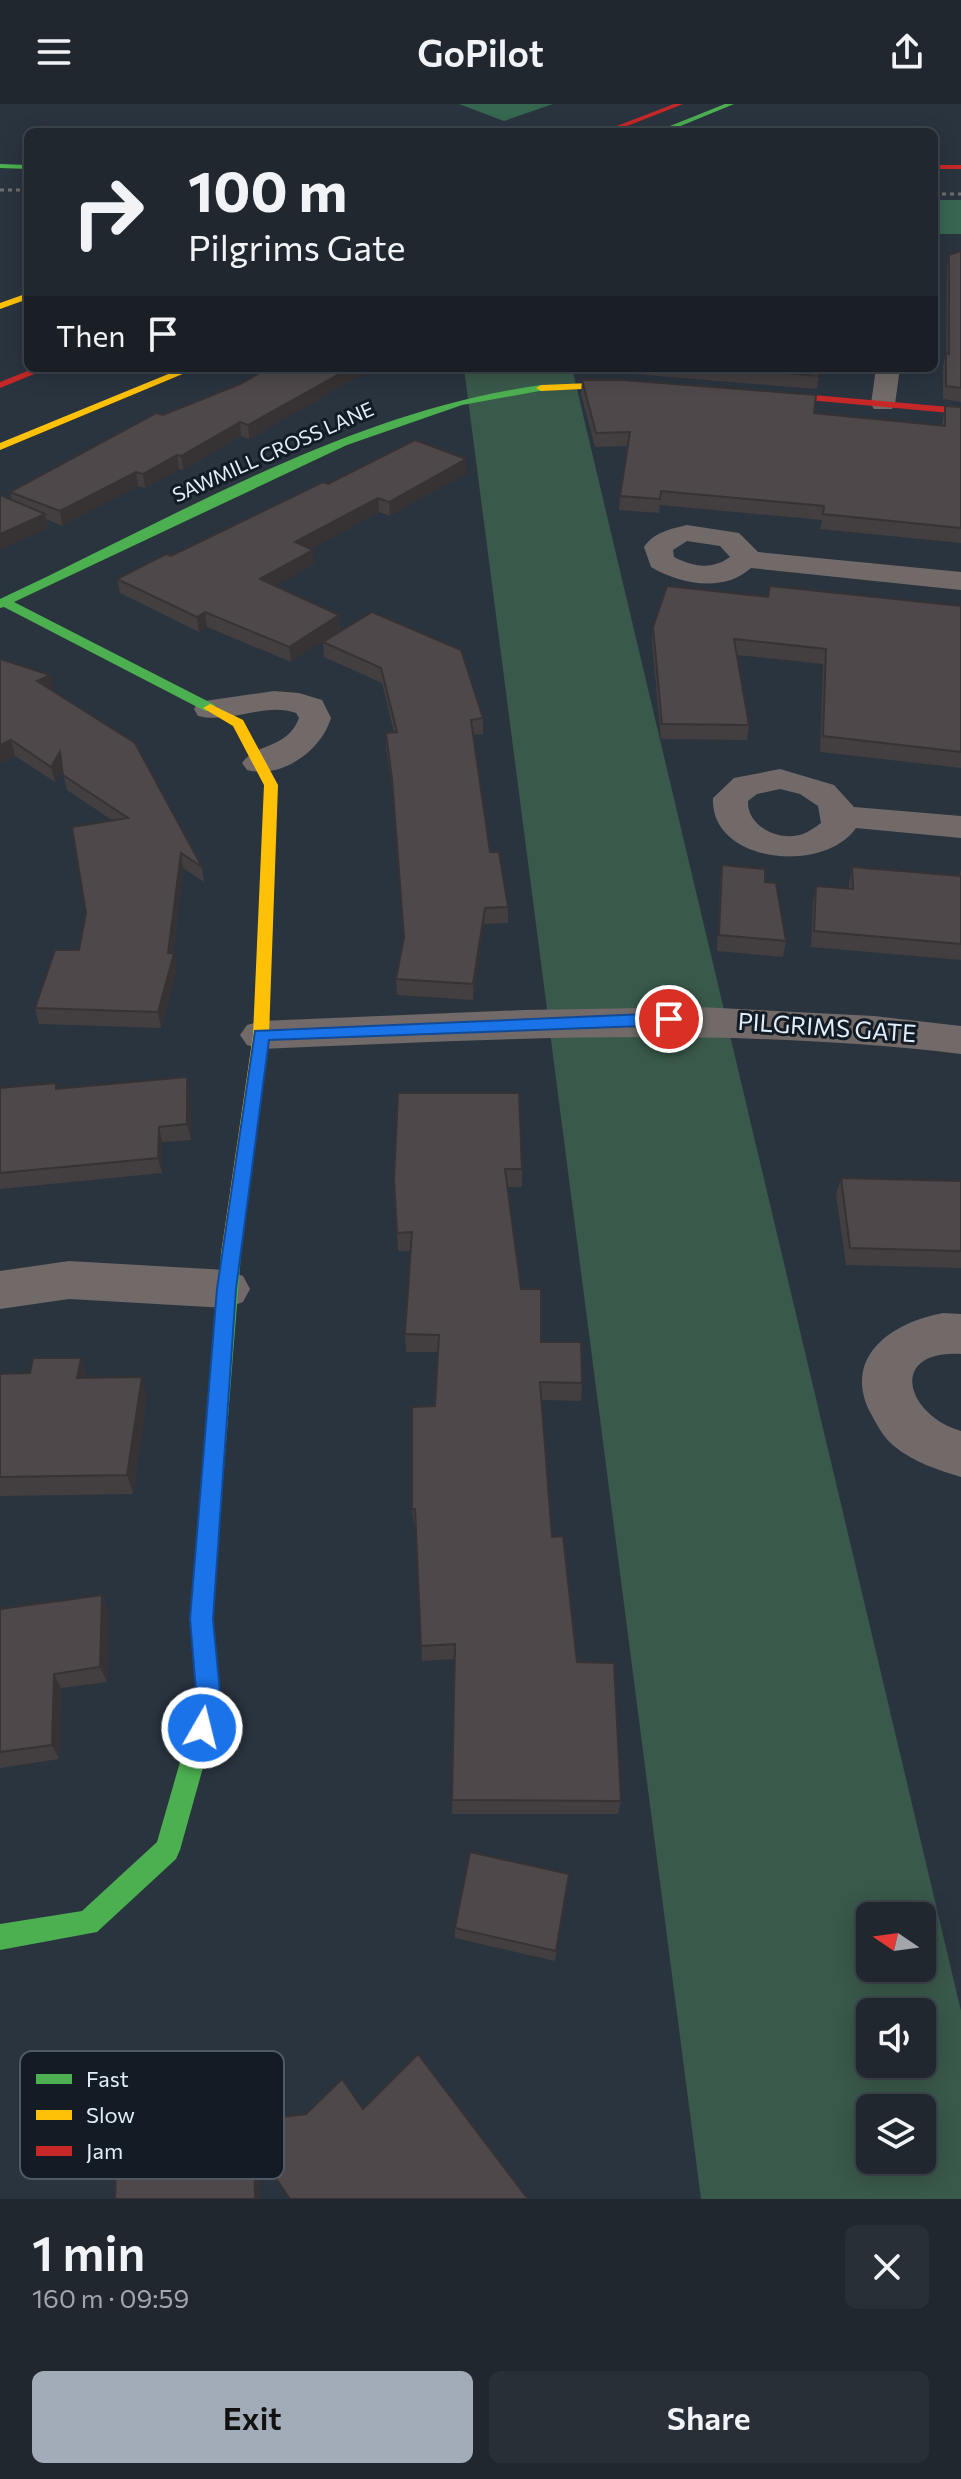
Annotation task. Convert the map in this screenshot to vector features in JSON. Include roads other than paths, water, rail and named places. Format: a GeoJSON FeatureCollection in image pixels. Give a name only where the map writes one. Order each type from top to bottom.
{"type":"FeatureCollection","features":[{"type":"Feature","properties":{"kind":"main road"},"geometry":{"type":"LineString","coordinates":[[616,128],[680,104]]}},
{"type":"Feature","properties":{"kind":"main road"},"geometry":{"type":"LineString","coordinates":[[669,128],[731,104]]}},
{"type":"Feature","properties":{"kind":"main road"},"geometry":{"type":"LineString","coordinates":[[0,166],[24,167]]}},
{"type":"Feature","properties":{"kind":"main road"},"geometry":{"type":"LineString","coordinates":[[938,167],[961,167]]}},
{"type":"Feature","properties":{"kind":"main road"},"geometry":{"type":"LineString","coordinates":[[0,306],[24,297]]}},
{"type":"Feature","properties":{"kind":"main road"},"geometry":{"type":"LineString","coordinates":[[0,385],[34,372]]}},
{"type":"Feature","properties":{"kind":"main road"},"geometry":{"type":"LineString","coordinates":[[0,447],[182,372]]}},
{"type":"Feature","properties":{"kind":"main road","name":"SAWMILL CROSS LANE"},"geometry":{"type":"LineString","coordinates":[[2,603],[312,454],[409,416],[459,402],[567,384],[662,385]]}},
{"type":"Feature","properties":{"kind":"main road"},"geometry":{"type":"LineString","coordinates":[[734,391],[961,411]]}},
{"type":"Feature","properties":{"kind":"main road"},"geometry":{"type":"LineString","coordinates":[[0,1937],[88,1923],[167,1850],[209,1703],[201,1619],[226,1289],[261,1035],[271,785],[238,723],[2,603]]}},
{"type":"Feature","properties":{"kind":"street"},"geometry":{"type":"LineString","coordinates":[[883,404],[887,372]]}},
{"type":"Feature","properties":{"kind":"street"},"geometry":{"type":"LineString","coordinates":[[744,559],[961,581]]}},
{"type":"Feature","properties":{"kind":"street"},"geometry":{"type":"LineString","coordinates":[[210,709],[283,700],[299,701],[310,707],[315,718],[307,736],[281,755],[259,763]]}},
{"type":"Feature","properties":{"kind":"street"},"geometry":{"type":"LineString","coordinates":[[840,817],[961,827]]}},
{"type":"Feature","properties":{"kind":"street","name":"PILGRIMS GATE"},"geometry":{"type":"LineString","coordinates":[[261,1035],[669,1019],[905,1032],[961,1040]]}},
{"type":"Feature","properties":{"kind":"street"},"geometry":{"type":"LineString","coordinates":[[0,1290],[69,1280],[226,1289]]}},
{"type":"Feature","properties":{"kind":"street"},"geometry":{"type":"LineString","coordinates":[[961,1334],[925,1335],[907,1343],[894,1357],[887,1375],[888,1395],[906,1424],[936,1446],[961,1454]]}},
{"type":"Feature","properties":{"kind":"railway"},"geometry":{"type":"LineString","coordinates":[[0,190],[24,190]]}},
{"type":"Feature","properties":{"kind":"railway"},"geometry":{"type":"LineString","coordinates":[[938,194],[961,194]]}}]}
